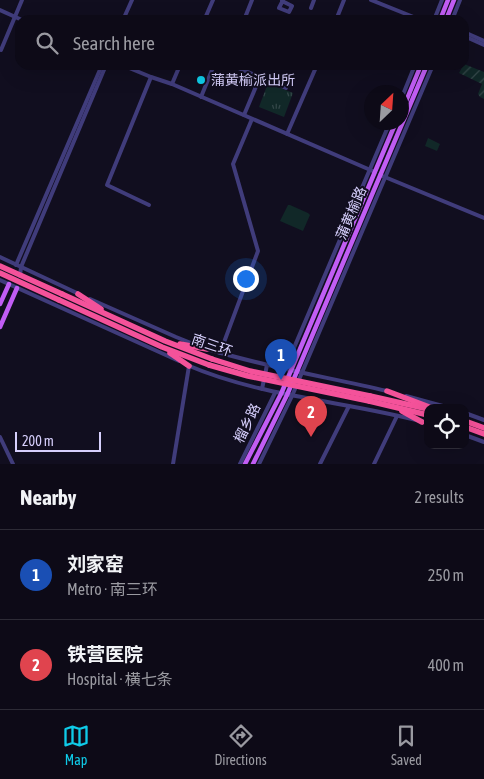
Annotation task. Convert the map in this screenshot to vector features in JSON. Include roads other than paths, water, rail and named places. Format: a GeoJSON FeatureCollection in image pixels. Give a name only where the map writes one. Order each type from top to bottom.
{"type":"FeatureCollection","features":[{"type":"Feature","properties":{"kind":"highway","name":"南三环"},"geometry":{"type":"LineString","coordinates":[[0,266],[61,297],[164,344],[248,376],[424,408]]}},
{"type":"Feature","properties":{"kind":"highway","name":"南三环"},"geometry":{"type":"LineString","coordinates":[[0,273],[115,319],[164,344]]}},
{"type":"Feature","properties":{"kind":"highway"},"geometry":{"type":"LineString","coordinates":[[78,294],[115,319]]}},
{"type":"Feature","properties":{"kind":"highway"},"geometry":{"type":"LineString","coordinates":[[164,344],[207,349]]}},
{"type":"Feature","properties":{"kind":"highway"},"geometry":{"type":"LineString","coordinates":[[164,344],[189,366]]}},
{"type":"Feature","properties":{"kind":"highway"},"geometry":{"type":"LineString","coordinates":[[387,391],[424,405]]}},
{"type":"Feature","properties":{"kind":"highway","name":"南三环"},"geometry":{"type":"LineString","coordinates":[[370,399],[396,408],[424,414]]}},
{"type":"Feature","properties":{"kind":"highway"},"geometry":{"type":"LineString","coordinates":[[396,408],[424,422]]}},
{"type":"Feature","properties":{"kind":"highway"},"geometry":{"type":"LineString","coordinates":[[469,422],[484,428]]}},
{"type":"Feature","properties":{"kind":"highway"},"geometry":{"type":"LineString","coordinates":[[469,429],[484,434]]}},
{"type":"Feature","properties":{"kind":"main road"},"geometry":{"type":"LineString","coordinates":[[442,15],[448,0]]}},
{"type":"Feature","properties":{"kind":"main road"},"geometry":{"type":"LineString","coordinates":[[448,15],[454,0]]}},
{"type":"Feature","properties":{"kind":"main road"},"geometry":{"type":"LineString","coordinates":[[409,94],[419,70]]}},
{"type":"Feature","properties":{"kind":"main road","name":"蒲黄榆路"},"geometry":{"type":"LineString","coordinates":[[289,396],[425,70]]}},
{"type":"Feature","properties":{"kind":"main road","name":"蒲黄榆路"},"geometry":{"type":"LineString","coordinates":[[278,393],[291,370],[336,263],[380,175],[394,130]]}},
{"type":"Feature","properties":{"kind":"main road"},"geometry":{"type":"LineString","coordinates":[[0,304],[9,284]]}},
{"type":"Feature","properties":{"kind":"main road"},"geometry":{"type":"LineString","coordinates":[[0,327],[17,288]]}},
{"type":"Feature","properties":{"kind":"main road","name":"榴乡路"},"geometry":{"type":"LineString","coordinates":[[245,464],[278,393]]}},
{"type":"Feature","properties":{"kind":"main road","name":"榴乡路"},"geometry":{"type":"LineString","coordinates":[[253,464],[289,396]]}},
{"type":"Feature","properties":{"kind":"street"},"geometry":{"type":"LineString","coordinates":[[16,15],[22,0]]}},
{"type":"Feature","properties":{"kind":"street"},"geometry":{"type":"LineString","coordinates":[[125,15],[132,0]]}},
{"type":"Feature","properties":{"kind":"street"},"geometry":{"type":"LineString","coordinates":[[206,15],[213,0]]}},
{"type":"Feature","properties":{"kind":"street"},"geometry":{"type":"LineString","coordinates":[[246,15],[252,0]]}},
{"type":"Feature","properties":{"kind":"street"},"geometry":{"type":"LineString","coordinates":[[311,8],[314,0]]}},
{"type":"Feature","properties":{"kind":"street"},"geometry":{"type":"LineString","coordinates":[[338,15],[344,0]]}},
{"type":"Feature","properties":{"kind":"street"},"geometry":{"type":"LineString","coordinates":[[371,0],[408,15]]}},
{"type":"Feature","properties":{"kind":"street"},"geometry":{"type":"LineString","coordinates":[[436,15],[442,0]]}},
{"type":"Feature","properties":{"kind":"street"},"geometry":{"type":"LineString","coordinates":[[454,15],[460,0]]}},
{"type":"Feature","properties":{"kind":"street"},"geometry":{"type":"LineString","coordinates":[[0,10],[15,17],[1,50]]}},
{"type":"Feature","properties":{"kind":"street"},"geometry":{"type":"LineString","coordinates":[[469,34],[484,41]]}},
{"type":"Feature","properties":{"kind":"street"},"geometry":{"type":"LineString","coordinates":[[469,38],[484,45]]}},
{"type":"Feature","properties":{"kind":"street"},"geometry":{"type":"LineString","coordinates":[[9,284],[100,70]]}},
{"type":"Feature","properties":{"kind":"street"},"geometry":{"type":"LineString","coordinates":[[17,288],[21,267],[104,70]]}},
{"type":"Feature","properties":{"kind":"street"},"geometry":{"type":"LineString","coordinates":[[134,70],[201,96],[380,175],[484,218]]}},
{"type":"Feature","properties":{"kind":"street"},"geometry":{"type":"LineString","coordinates":[[172,84],[178,70]]}},
{"type":"Feature","properties":{"kind":"street"},"geometry":{"type":"LineString","coordinates":[[201,96],[212,70]]}},
{"type":"Feature","properties":{"kind":"street"},"geometry":{"type":"LineString","coordinates":[[243,70],[286,88]]}},
{"type":"Feature","properties":{"kind":"street"},"geometry":{"type":"LineString","coordinates":[[287,134],[315,70]]}},
{"type":"Feature","properties":{"kind":"street"},"geometry":{"type":"LineString","coordinates":[[407,85],[413,70]]}},
{"type":"Feature","properties":{"kind":"street"},"geometry":{"type":"LineString","coordinates":[[380,175],[430,70]]}},
{"type":"Feature","properties":{"kind":"street"},"geometry":{"type":"LineString","coordinates":[[149,205],[107,186],[151,77]]}},
{"type":"Feature","properties":{"kind":"street"},"geometry":{"type":"LineString","coordinates":[[244,115],[260,77]]}},
{"type":"Feature","properties":{"kind":"street"},"geometry":{"type":"LineString","coordinates":[[220,353],[258,251],[233,164],[252,119]]}},
{"type":"Feature","properties":{"kind":"street"},"geometry":{"type":"LineString","coordinates":[[285,369],[387,130]]}},
{"type":"Feature","properties":{"kind":"street"},"geometry":{"type":"LineString","coordinates":[[0,257],[78,294],[207,349],[231,357],[387,391],[435,404]]}},
{"type":"Feature","properties":{"kind":"street"},"geometry":{"type":"LineString","coordinates":[[329,264],[336,263]]}},
{"type":"Feature","properties":{"kind":"street"},"geometry":{"type":"LineString","coordinates":[[38,297],[46,279]]}},
{"type":"Feature","properties":{"kind":"street"},"geometry":{"type":"LineString","coordinates":[[0,280],[207,373],[289,396],[424,422]]}},
{"type":"Feature","properties":{"kind":"street"},"geometry":{"type":"LineString","coordinates":[[262,389],[266,365]]}},
{"type":"Feature","properties":{"kind":"street"},"geometry":{"type":"LineString","coordinates":[[173,464],[189,366]]}},
{"type":"Feature","properties":{"kind":"street"},"geometry":{"type":"LineString","coordinates":[[312,400],[317,375]]}},
{"type":"Feature","properties":{"kind":"street","name":"榴乡路"},"geometry":{"type":"LineString","coordinates":[[240,464],[278,393]]}},
{"type":"Feature","properties":{"kind":"street","name":"榴乡路"},"geometry":{"type":"LineString","coordinates":[[260,462],[289,396]]}},
{"type":"Feature","properties":{"kind":"street"},"geometry":{"type":"LineString","coordinates":[[320,464],[349,406]]}},
{"type":"Feature","properties":{"kind":"street"},"geometry":{"type":"LineString","coordinates":[[469,414],[484,420]]}},
{"type":"Feature","properties":{"kind":"street"},"geometry":{"type":"LineString","coordinates":[[374,464],[397,416]]}},
{"type":"Feature","properties":{"kind":"street"},"geometry":{"type":"LineString","coordinates":[[469,436],[484,442]]}},
{"type":"Feature","properties":{"kind":"street"},"geometry":{"type":"LineString","coordinates":[[0,437],[13,464]]}},
{"type":"Feature","properties":{"kind":"street"},"geometry":{"type":"LineString","coordinates":[[260,462],[268,464]]}},
{"type":"Feature","properties":{"kind":"place","name":"蒲黄榆派出所"},"geometry":{"type":"Point","coordinates":[201,80]}},
{"type":"Feature","properties":{"kind":"place","name":"刘家窑"},"geometry":{"type":"Point","coordinates":[281,380]}},
{"type":"Feature","properties":{"kind":"place","name":"铁营医院"},"geometry":{"type":"Point","coordinates":[311,437]}}]}
